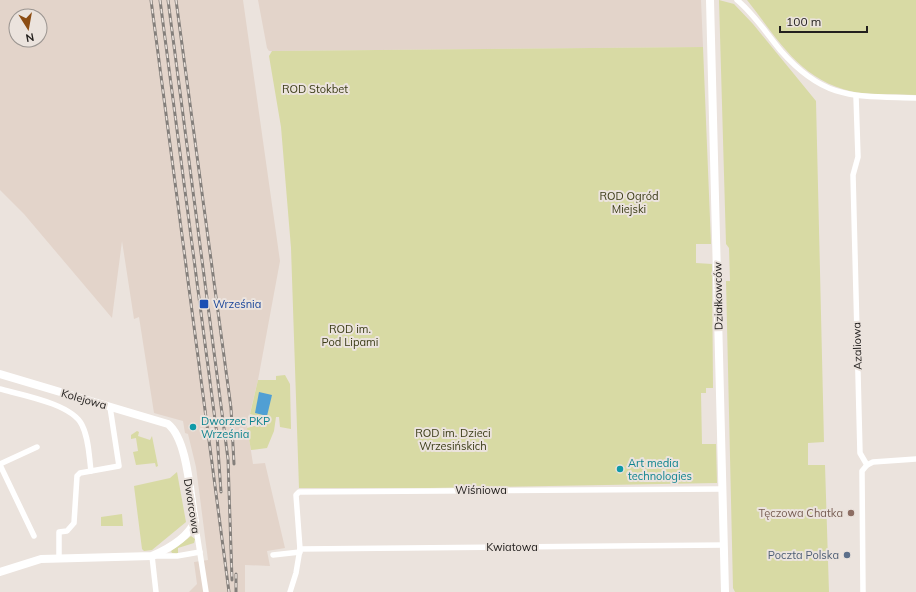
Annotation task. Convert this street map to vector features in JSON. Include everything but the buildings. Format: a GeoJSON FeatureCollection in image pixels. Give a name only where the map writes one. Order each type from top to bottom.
{"type":"FeatureCollection","features":[{"type":"Feature","properties":{"kind":"street","name":"Działkowców"},"geometry":{"type":"LineString","coordinates":[[710,0],[725,592]]}},
{"type":"Feature","properties":{"kind":"street"},"geometry":{"type":"LineString","coordinates":[[737,0],[803,74],[820,85],[838,93],[856,96],[916,98]]}},
{"type":"Feature","properties":{"kind":"street","name":"Azaliowa"},"geometry":{"type":"LineString","coordinates":[[856,96],[858,157],[853,175],[860,453],[867,465]]}},
{"type":"Feature","properties":{"kind":"street","name":"Kolejowa"},"geometry":{"type":"LineString","coordinates":[[0,374],[168,424]]}},
{"type":"Feature","properties":{"kind":"street"},"geometry":{"type":"LineString","coordinates":[[0,388],[59,407],[76,416],[85,432],[91,471]]}},
{"type":"Feature","properties":{"kind":"street"},"geometry":{"type":"LineString","coordinates":[[59,558],[59,532],[67,530],[74,523],[77,476],[80,472],[119,466],[110,407]]}},
{"type":"Feature","properties":{"kind":"street","name":"Dworcowa"},"geometry":{"type":"LineString","coordinates":[[168,424],[176,432],[180,445],[206,592]]}},
{"type":"Feature","properties":{"kind":"street"},"geometry":{"type":"LineString","coordinates":[[34,536],[0,464],[37,447]]}},
{"type":"Feature","properties":{"kind":"street"},"geometry":{"type":"LineString","coordinates":[[863,592],[861,475],[867,465],[878,461],[916,459]]}},
{"type":"Feature","properties":{"kind":"street","name":"Wiśniowa"},"geometry":{"type":"LineString","coordinates":[[300,550],[296,496],[298,492],[722,489]]}},
{"type":"Feature","properties":{"kind":"street"},"geometry":{"type":"LineString","coordinates":[[152,556],[168,548],[187,533],[194,521]]}},
{"type":"Feature","properties":{"kind":"street","name":"Kwiatowa"},"geometry":{"type":"LineString","coordinates":[[273,555],[300,550],[724,545]]}},
{"type":"Feature","properties":{"kind":"street"},"geometry":{"type":"LineString","coordinates":[[290,592],[300,550]]}},
{"type":"Feature","properties":{"kind":"street"},"geometry":{"type":"LineString","coordinates":[[0,572],[35,560],[59,558],[177,556],[200,552]]}},
{"type":"Feature","properties":{"kind":"street"},"geometry":{"type":"LineString","coordinates":[[152,556],[156,592]]}},
{"type":"Feature","properties":{"kind":"shaded area"},"geometry":{"type":"Polygon","coordinates":[[[0,0],[243,0],[280,261],[258,380],[247,425],[253,464],[265,463],[285,548],[267,551],[270,566],[245,565],[245,592],[189,592],[197,584],[194,562],[208,560],[196,467],[188,434],[185,433],[183,421],[154,413],[139,317],[134,319],[122,241],[112,318],[24,214],[0,190],[0,0]]]}},
{"type":"Feature","properties":{"kind":"shaded area"},"geometry":{"type":"Polygon","coordinates":[[[258,0],[701,0],[703,47],[269,51],[267,48],[258,0]]]}},
{"type":"Feature","properties":{"kind":"green space"},"geometry":{"type":"Polygon","coordinates":[[[719,0],[734,4],[753,24],[816,101],[824,442],[808,443],[808,465],[825,465],[829,592],[735,592],[733,588],[726,281],[730,281],[729,248],[726,244],[719,0]]]}},
{"type":"Feature","properties":{"kind":"green space"},"geometry":{"type":"Polygon","coordinates":[[[747,0],[916,0],[916,95],[861,93],[841,88],[823,81],[808,71],[782,46],[747,0]]]}},
{"type":"Feature","properties":{"kind":"green space"},"geometry":{"type":"Polygon","coordinates":[[[703,47],[711,244],[696,244],[696,263],[712,264],[713,388],[706,388],[706,393],[701,393],[702,444],[716,444],[717,483],[430,488],[299,488],[291,248],[281,127],[269,56],[272,51],[703,47]]]}},
{"type":"Feature","properties":{"kind":"green space"},"geometry":{"type":"Polygon","coordinates":[[[285,375],[290,384],[291,429],[280,427],[279,417],[276,417],[274,431],[267,448],[251,450],[247,428],[261,424],[260,417],[250,414],[258,380],[276,380],[276,376],[285,375]]]}},
{"type":"Feature","properties":{"kind":"green space"},"geometry":{"type":"Polygon","coordinates":[[[137,431],[139,432],[138,436],[150,440],[152,436],[158,466],[156,467],[155,463],[136,465],[133,452],[138,451],[136,438],[131,439],[131,435],[137,431]]]}},
{"type":"Feature","properties":{"kind":"green space"},"geometry":{"type":"Polygon","coordinates":[[[177,472],[186,522],[152,550],[144,551],[142,549],[134,486],[170,478],[177,472]]]}},
{"type":"Feature","properties":{"kind":"green space"},"geometry":{"type":"Polygon","coordinates":[[[122,514],[123,526],[101,526],[101,517],[122,514]]]}},
{"type":"Feature","properties":{"kind":"green space"},"geometry":{"type":"Polygon","coordinates":[[[191,536],[195,539],[194,543],[178,548],[178,554],[172,553],[171,551],[191,536]]]}},
{"type":"Feature","properties":{"kind":"water"},"geometry":{"type":"Polygon","coordinates":[[[259,392],[272,395],[267,416],[255,413],[259,392]]]}},
{"type":"Feature","properties":{"kind":"railway"},"geometry":{"type":"LineString","coordinates":[[151,0],[229,592]]}},
{"type":"Feature","properties":{"kind":"railway"},"geometry":{"type":"LineString","coordinates":[[160,0],[217,435],[221,492]]}},
{"type":"Feature","properties":{"kind":"railway"},"geometry":{"type":"LineString","coordinates":[[168,0],[228,459],[232,580]]}},
{"type":"Feature","properties":{"kind":"railway"},"geometry":{"type":"LineString","coordinates":[[176,0],[231,408],[234,464]]}},
{"type":"Feature","properties":{"kind":"railway"},"geometry":{"type":"LineString","coordinates":[[236,574],[236,592]]}},
{"type":"Feature","properties":{"kind":"place","name":"Września"},"geometry":{"type":"Point","coordinates":[204,304]}},
{"type":"Feature","properties":{"kind":"place","name":"Dworzec PKP Września"},"geometry":{"type":"Point","coordinates":[193,427]}},
{"type":"Feature","properties":{"kind":"place","name":"Art media technologies"},"geometry":{"type":"Point","coordinates":[620,469]}},
{"type":"Feature","properties":{"kind":"place","name":"Tęczowa Chatka"},"geometry":{"type":"Point","coordinates":[851,513]}},
{"type":"Feature","properties":{"kind":"place","name":"Poczta Polska"},"geometry":{"type":"Point","coordinates":[847,555]}},
{"type":"Feature","properties":{"kind":"park label","name":"ROD Stokbet"},"geometry":{"type":"Point","coordinates":[315,89]}},
{"type":"Feature","properties":{"kind":"park label","name":"ROD Ogród Miejski"},"geometry":{"type":"Point","coordinates":[629,202]}},
{"type":"Feature","properties":{"kind":"park label","name":"ROD im. Pod Lipami"},"geometry":{"type":"Point","coordinates":[350,335]}},
{"type":"Feature","properties":{"kind":"park label","name":"ROD im. Dzieci Wrzesińskich"},"geometry":{"type":"Point","coordinates":[453,439]}}]}
